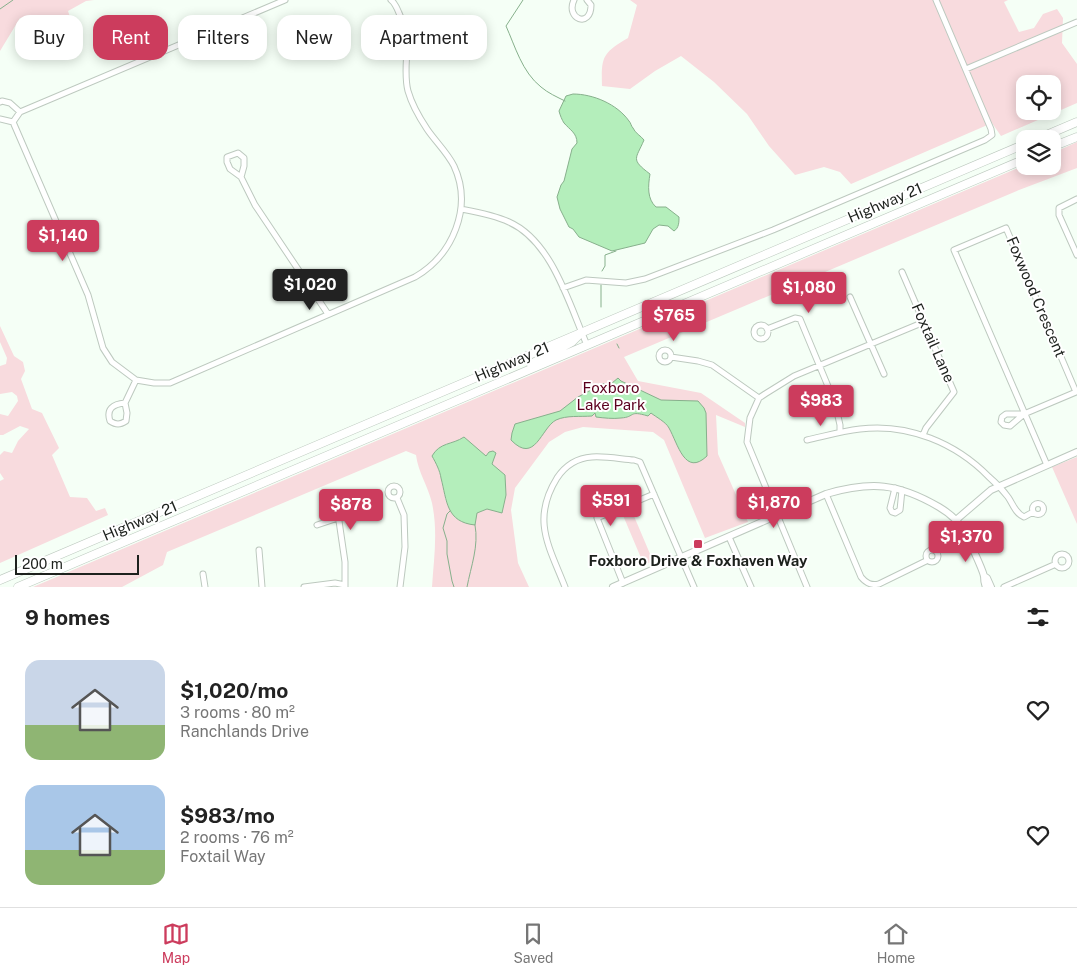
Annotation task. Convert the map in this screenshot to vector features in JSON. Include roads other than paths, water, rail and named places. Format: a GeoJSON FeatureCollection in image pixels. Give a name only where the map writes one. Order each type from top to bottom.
{"type":"FeatureCollection","features":[{"type":"Feature","properties":{"kind":"main road"},"geometry":{"type":"LineString","coordinates":[[1058,130],[1077,122]]}},
{"type":"Feature","properties":{"kind":"main road"},"geometry":{"type":"LineString","coordinates":[[1061,143],[1077,137]]}},
{"type":"Feature","properties":{"kind":"main road","name":"Highway 21"},"geometry":{"type":"LineString","coordinates":[[0,580],[1016,148]]}},
{"type":"Feature","properties":{"kind":"main road","name":"Highway 21"},"geometry":{"type":"LineString","coordinates":[[18,587],[1016,163]]}},
{"type":"Feature","properties":{"kind":"main road"},"geometry":{"type":"LineString","coordinates":[[506,379],[572,342],[582,332]]}},
{"type":"Feature","properties":{"kind":"street"},"geometry":{"type":"LineString","coordinates":[[13,122],[20,112],[285,0]]}},
{"type":"Feature","properties":{"kind":"street"},"geometry":{"type":"LineString","coordinates":[[13,122],[88,295],[103,348],[112,362],[136,380],[170,383],[415,278],[425,272],[447,249],[454,235],[461,209],[460,186],[453,164],[420,118],[409,94],[405,80],[406,36],[404,25],[393,0]]}},
{"type":"Feature","properties":{"kind":"street"},"geometry":{"type":"LineString","coordinates":[[574,0],[572,11],[577,18],[582,20],[591,12],[592,5],[587,0]]}},
{"type":"Feature","properties":{"kind":"street"},"geometry":{"type":"LineString","coordinates":[[563,288],[586,280],[626,283],[651,276],[773,230],[986,140],[992,135],[991,130],[936,0]]}},
{"type":"Feature","properties":{"kind":"street"},"geometry":{"type":"LineString","coordinates":[[966,69],[1077,22]]}},
{"type":"Feature","properties":{"kind":"street"},"geometry":{"type":"LineString","coordinates":[[0,102],[10,103],[20,112]]}},
{"type":"Feature","properties":{"kind":"street"},"geometry":{"type":"LineString","coordinates":[[0,119],[13,122]]}},
{"type":"Feature","properties":{"kind":"street"},"geometry":{"type":"LineString","coordinates":[[242,176],[230,169],[227,157],[238,153],[244,158],[242,176],[255,205],[328,314]]}},
{"type":"Feature","properties":{"kind":"street"},"geometry":{"type":"LineString","coordinates":[[1077,199],[1059,208],[1059,215],[1077,255]]}},
{"type":"Feature","properties":{"kind":"street"},"geometry":{"type":"LineString","coordinates":[[461,209],[491,215],[510,222],[537,242],[547,255],[587,345]]}},
{"type":"Feature","properties":{"kind":"street","name":"Foxwood Crescent"},"geometry":{"type":"LineString","coordinates":[[1024,414],[1076,392],[1006,228],[954,250],[1024,414],[1047,465]]}},
{"type":"Feature","properties":{"kind":"street","name":"Foxtail Lane"},"geometry":{"type":"LineString","coordinates":[[902,272],[954,392],[926,428],[923,435]]}},
{"type":"Feature","properties":{"kind":"street"},"geometry":{"type":"LineString","coordinates":[[850,297],[884,374]]}},
{"type":"Feature","properties":{"kind":"street"},"geometry":{"type":"LineString","coordinates":[[767,329],[795,318],[800,319],[835,403],[840,432]]}},
{"type":"Feature","properties":{"kind":"street"},"geometry":{"type":"LineString","coordinates":[[807,587],[748,442],[750,418],[759,398],[794,376],[924,322]]}},
{"type":"Feature","properties":{"kind":"street"},"geometry":{"type":"LineString","coordinates":[[671,357],[698,360],[712,365],[759,398]]}},
{"type":"Feature","properties":{"kind":"street"},"geometry":{"type":"LineString","coordinates":[[125,403],[113,406],[108,415],[110,421],[115,424],[122,424],[126,420],[125,403],[136,380]]}},
{"type":"Feature","properties":{"kind":"street"},"geometry":{"type":"LineString","coordinates":[[807,440],[840,432],[874,428],[923,435],[950,446],[982,470],[999,486],[1018,515],[1024,517],[1033,512]]}},
{"type":"Feature","properties":{"kind":"street"},"geometry":{"type":"LineString","coordinates":[[954,521],[986,494],[999,486],[1077,452]]}},
{"type":"Feature","properties":{"kind":"street"},"geometry":{"type":"LineString","coordinates":[[565,587],[546,541],[543,516],[545,504],[552,486],[568,466],[580,459],[593,457],[640,462],[694,587]]}},
{"type":"Feature","properties":{"kind":"street"},"geometry":{"type":"LineString","coordinates":[[613,587],[826,494],[860,486],[899,489],[924,498],[940,508],[964,530],[984,576],[986,587]]}},
{"type":"Feature","properties":{"kind":"street"},"geometry":{"type":"LineString","coordinates":[[623,583],[597,518],[654,494]]}},
{"type":"Feature","properties":{"kind":"street"},"geometry":{"type":"LineString","coordinates":[[826,494],[861,577],[866,583],[879,584],[926,561]]}},
{"type":"Feature","properties":{"kind":"street"},"geometry":{"type":"LineString","coordinates":[[397,498],[404,515],[405,547],[400,587]]}},
{"type":"Feature","properties":{"kind":"street"},"geometry":{"type":"LineString","coordinates":[[304,587],[335,583],[345,586],[345,562],[338,518],[317,525]]}},
{"type":"Feature","properties":{"kind":"street"},"geometry":{"type":"LineString","coordinates":[[730,537],[751,587]]}},
{"type":"Feature","properties":{"kind":"street"},"geometry":{"type":"LineString","coordinates":[[259,550],[262,587]]}},
{"type":"Feature","properties":{"kind":"street"},"geometry":{"type":"LineString","coordinates":[[1004,587],[1056,564]]}},
{"type":"Feature","properties":{"kind":"street"},"geometry":{"type":"LineString","coordinates":[[203,574],[206,587]]}},
{"type":"Feature","properties":{"kind":"street"},"geometry":{"type":"LineString","coordinates":[[984,576],[988,578],[991,587]]}},
{"type":"Feature","properties":{"kind":"waterway"},"geometry":{"type":"LineString","coordinates":[[0,9],[13,0]]}},
{"type":"Feature","properties":{"kind":"waterway"},"geometry":{"type":"LineString","coordinates":[[523,0],[506,26],[524,66],[534,81],[565,101]]}},
{"type":"Feature","properties":{"kind":"waterway"},"geometry":{"type":"LineString","coordinates":[[602,271],[605,266],[605,255],[616,251]]}},
{"type":"Feature","properties":{"kind":"waterway"},"geometry":{"type":"LineString","coordinates":[[601,285],[601,307]]}},
{"type":"Feature","properties":{"kind":"waterway"},"geometry":{"type":"LineString","coordinates":[[617,344],[619,348]]}},
{"type":"Feature","properties":{"kind":"waterway"},"geometry":{"type":"LineString","coordinates":[[450,511],[447,514],[443,528],[447,541],[447,554],[454,587]]}},
{"type":"Feature","properties":{"kind":"waterway"},"geometry":{"type":"LineString","coordinates":[[467,587],[476,541],[475,525]]}},
{"type":"Feature","properties":{"kind":"place","name":"Foxboro Drive & Foxhaven Way"},"geometry":{"type":"Point","coordinates":[698,544]}},
{"type":"Feature","properties":{"kind":"park label","name":"Foxboro Lake Park"},"geometry":{"type":"Point","coordinates":[611,396]}}]}
